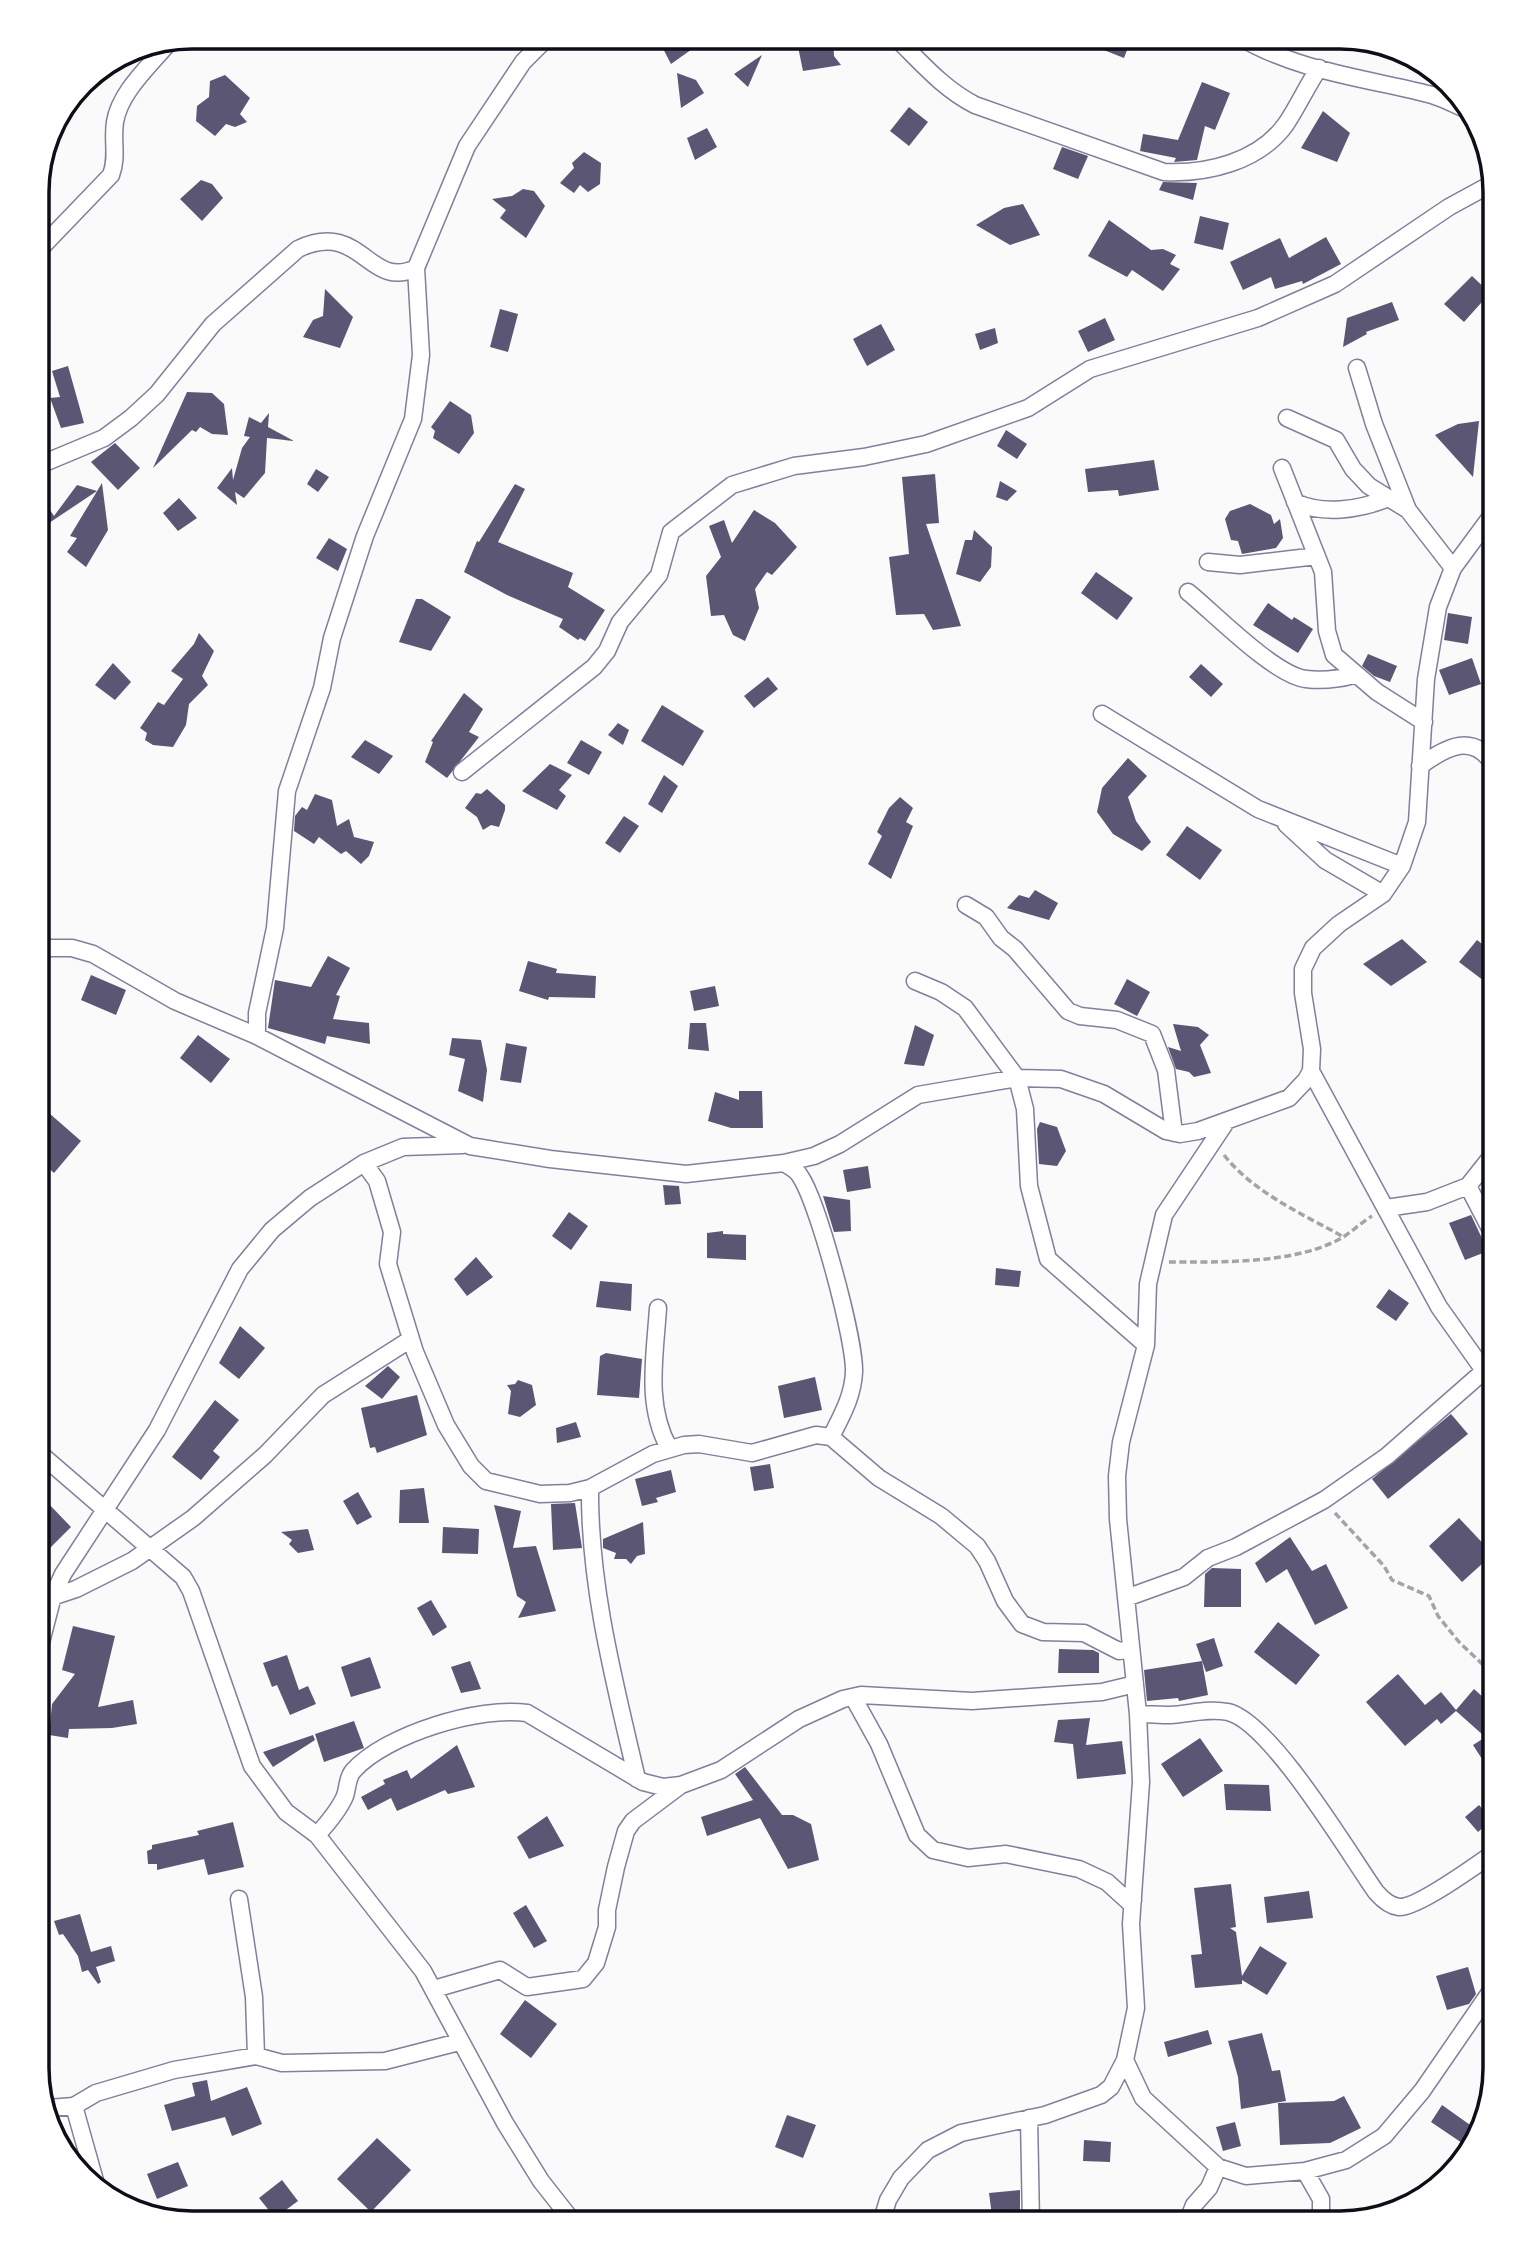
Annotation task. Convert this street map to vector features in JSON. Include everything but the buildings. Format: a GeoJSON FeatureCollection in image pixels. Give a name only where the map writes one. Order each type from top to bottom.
{"type":"FeatureCollection","features":[{"type":"Feature","properties":{"kind":"street"},"geometry":{"type":"LineString","coordinates":[[257,1036],[257,1013],[270,963],[275,928],[287,791],[322,688],[332,638],[365,536],[413,419],[421,355],[416,268],[467,146],[523,62],[536,49]]}},
{"type":"Feature","properties":{"kind":"street"},"geometry":{"type":"LineString","coordinates":[[907,49],[953,94],[1075,142],[1164,172],[1187,173],[1239,161],[1269,144],[1286,124],[1319,68]]}},
{"type":"Feature","properties":{"kind":"street"},"geometry":{"type":"LineString","coordinates":[[1260,49],[1269,54],[1369,83],[1434,95],[1451,103]]}},
{"type":"Feature","properties":{"kind":"street"},"geometry":{"type":"LineString","coordinates":[[49,240],[111,175],[116,161],[115,124],[118,112],[126,95],[160,53]]}},
{"type":"Feature","properties":{"kind":"street"},"geometry":{"type":"LineString","coordinates":[[462,772],[594,667],[607,651],[620,622],[659,575],[671,532],[732,485],[794,466],[864,457],[926,444],[1020,411],[1090,369],[1258,318],[1335,284],[1449,207],[1483,189]]}},
{"type":"Feature","properties":{"kind":"street"},"geometry":{"type":"LineString","coordinates":[[49,461],[104,438],[131,418],[157,394],[213,324],[298,249],[313,242],[332,240],[352,248],[383,270],[394,274],[416,268]]}},
{"type":"Feature","properties":{"kind":"street"},"geometry":{"type":"LineString","coordinates":[[1357,368],[1374,424],[1408,510],[1453,568]]}},
{"type":"Feature","properties":{"kind":"street"},"geometry":{"type":"LineString","coordinates":[[1287,418],[1336,440],[1353,469],[1385,499],[1408,510]]}},
{"type":"Feature","properties":{"kind":"street"},"geometry":{"type":"LineString","coordinates":[[1282,468],[1317,556],[1326,587],[1330,648],[1342,665],[1354,675],[1424,722]]}},
{"type":"Feature","properties":{"kind":"street"},"geometry":{"type":"LineString","coordinates":[[1295,502],[1306,507],[1353,510],[1385,499]]}},
{"type":"Feature","properties":{"kind":"street"},"geometry":{"type":"LineString","coordinates":[[1126,1598],[1184,1577],[1208,1558],[1236,1547],[1324,1500],[1387,1456],[1483,1371],[1438,1307],[1311,1071],[1312,1049],[1303,993],[1306,961],[1329,933],[1383,894],[1402,866],[1417,822],[1431,640],[1438,607],[1453,568],[1483,527]]}},
{"type":"Feature","properties":{"kind":"street"},"geometry":{"type":"LineString","coordinates":[[1208,562],[1240,565],[1317,556]]}},
{"type":"Feature","properties":{"kind":"street"},"geometry":{"type":"LineString","coordinates":[[1188,592],[1239,636],[1290,673],[1303,679],[1354,675]]}},
{"type":"Feature","properties":{"kind":"street"},"geometry":{"type":"LineString","coordinates":[[1102,714],[1207,779],[1282,820],[1402,866]]}},
{"type":"Feature","properties":{"kind":"street"},"geometry":{"type":"LineString","coordinates":[[1420,766],[1443,748],[1463,745],[1483,754]]}},
{"type":"Feature","properties":{"kind":"street"},"geometry":{"type":"LineString","coordinates":[[1282,820],[1325,860],[1383,894]]}},
{"type":"Feature","properties":{"kind":"street"},"geometry":{"type":"LineString","coordinates":[[967,905],[986,917],[1000,938],[1015,949],[1068,1012],[1117,1020],[1152,1034],[1166,1070],[1174,1133]]}},
{"type":"Feature","properties":{"kind":"street"},"geometry":{"type":"LineString","coordinates":[[49,948],[72,948],[93,954],[175,1001],[257,1036],[470,1146]]}},
{"type":"Feature","properties":{"kind":"street"},"geometry":{"type":"LineString","coordinates":[[915,981],[942,992],[965,1008],[1017,1078],[1025,1109],[1029,1186],[1048,1259],[1146,1345]]}},
{"type":"Feature","properties":{"kind":"street"},"geometry":{"type":"LineString","coordinates":[[49,1612],[53,1596],[78,1549],[107,1510],[157,1430],[240,1269],[272,1230],[310,1198],[364,1163],[403,1147],[470,1146],[665,1174],[709,1174],[814,1156],[841,1144],[918,1095],[1017,1078],[1062,1079],[1087,1086],[1174,1133],[1198,1131],[1289,1098],[1311,1071]]}},
{"type":"Feature","properties":{"kind":"street"},"geometry":{"type":"LineString","coordinates":[[885,2211],[901,2178],[928,2150],[961,2133],[1029,2118],[1101,2095],[1111,2087],[1125,2060],[1136,2008],[1133,1900],[1142,1793],[1138,1714],[1118,1519],[1117,1476],[1121,1442],[1146,1345],[1151,1262],[1168,1206],[1226,1122]]}},
{"type":"Feature","properties":{"kind":"street"},"geometry":{"type":"LineString","coordinates":[[364,1163],[377,1181],[392,1232],[388,1264],[411,1339],[446,1425],[478,1475],[501,1486],[540,1494],[570,1493],[590,1489],[669,1448],[699,1444],[752,1453],[816,1435],[831,1437],[879,1478],[941,1516],[977,1546],[987,1561],[1005,1601],[1021,1624],[1043,1632],[1084,1633],[1119,1651],[1131,1649]]}},
{"type":"Feature","properties":{"kind":"street"},"geometry":{"type":"LineString","coordinates":[[783,1163],[800,1175],[814,1204],[841,1299],[854,1370],[851,1395],[831,1437]]}},
{"type":"Feature","properties":{"kind":"street"},"geometry":{"type":"LineString","coordinates":[[1386,1208],[1427,1202],[1468,1186],[1483,1167]]}},
{"type":"Feature","properties":{"kind":"street"},"geometry":{"type":"LineString","coordinates":[[1468,1186],[1483,1215]]}},
{"type":"Feature","properties":{"kind":"street"},"geometry":{"type":"LineString","coordinates":[[658,1308],[654,1406],[656,1422],[669,1448]]}},
{"type":"Feature","properties":{"kind":"street"},"geometry":{"type":"LineString","coordinates":[[49,1598],[76,1589],[132,1561],[151,1548],[193,1518],[265,1455],[323,1395],[411,1339]]}},
{"type":"Feature","properties":{"kind":"street"},"geometry":{"type":"LineString","coordinates":[[49,1461],[174,1566],[191,1591],[253,1766],[286,1812],[317,1835],[434,1989],[459,2042],[541,2181],[565,2211]]}},
{"type":"Feature","properties":{"kind":"street"},"geometry":{"type":"LineString","coordinates":[[590,1489],[590,1523],[604,1631],[637,1779]]}},
{"type":"Feature","properties":{"kind":"street"},"geometry":{"type":"LineString","coordinates":[[434,1989],[500,1970],[517,1984],[527,1987],[583,1979],[596,1964],[607,1927],[607,1910],[626,1831],[633,1821],[681,1786],[721,1770],[799,1719],[853,1697],[874,1694],[995,1700],[1102,1692],[1135,1684]]}},
{"type":"Feature","properties":{"kind":"street"},"geometry":{"type":"LineString","coordinates":[[853,1697],[879,1744],[916,1835],[933,1850],[968,1858],[1006,1854],[1079,1869],[1107,1882],[1129,1902],[1133,1900]]}},
{"type":"Feature","properties":{"kind":"street"},"geometry":{"type":"LineString","coordinates":[[1138,1714],[1172,1715],[1200,1710],[1231,1713],[1244,1720],[1297,1777],[1376,1892],[1393,1905],[1409,1905],[1483,1861]]}},
{"type":"Feature","properties":{"kind":"street"},"geometry":{"type":"LineString","coordinates":[[317,1835],[342,1802],[352,1773],[377,1752],[407,1736],[451,1721],[505,1711],[527,1713],[637,1779],[663,1787],[681,1786]]}},
{"type":"Feature","properties":{"kind":"street"},"geometry":{"type":"LineString","coordinates":[[239,1899],[254,1997],[256,2056]]}},
{"type":"Feature","properties":{"kind":"street"},"geometry":{"type":"LineString","coordinates":[[1125,2060],[1143,2098],[1218,2167],[1246,2176],[1305,2171],[1346,2160],[1384,2136],[1422,2091],[1483,2002]]}},
{"type":"Feature","properties":{"kind":"street"},"geometry":{"type":"LineString","coordinates":[[55,2107],[74,2105],[103,2090],[174,2070],[256,2056],[282,2063],[385,2060],[459,2042]]}},
{"type":"Feature","properties":{"kind":"street"},"geometry":{"type":"LineString","coordinates":[[74,2105],[92,2170]]}},
{"type":"Feature","properties":{"kind":"street"},"geometry":{"type":"LineString","coordinates":[[1029,2118],[1031,2211]]}},
{"type":"Feature","properties":{"kind":"street"},"geometry":{"type":"LineString","coordinates":[[1192,2211],[1209,2188],[1218,2167]]}},
{"type":"Feature","properties":{"kind":"street"},"geometry":{"type":"LineString","coordinates":[[1305,2171],[1321,2199],[1321,2211]]}},
{"type":"Feature","properties":{"kind":"path"},"geometry":{"type":"LineString","coordinates":[[1214,1143],[1232,1165],[1278,1200],[1342,1236]]}},
{"type":"Feature","properties":{"kind":"path"},"geometry":{"type":"LineString","coordinates":[[1151,1262],[1242,1262],[1289,1254],[1342,1236],[1386,1208]]}},
{"type":"Feature","properties":{"kind":"path"},"geometry":{"type":"LineString","coordinates":[[1324,1500],[1384,1566],[1392,1580],[1429,1596],[1438,1616],[1459,1642],[1483,1665]]}}]}
